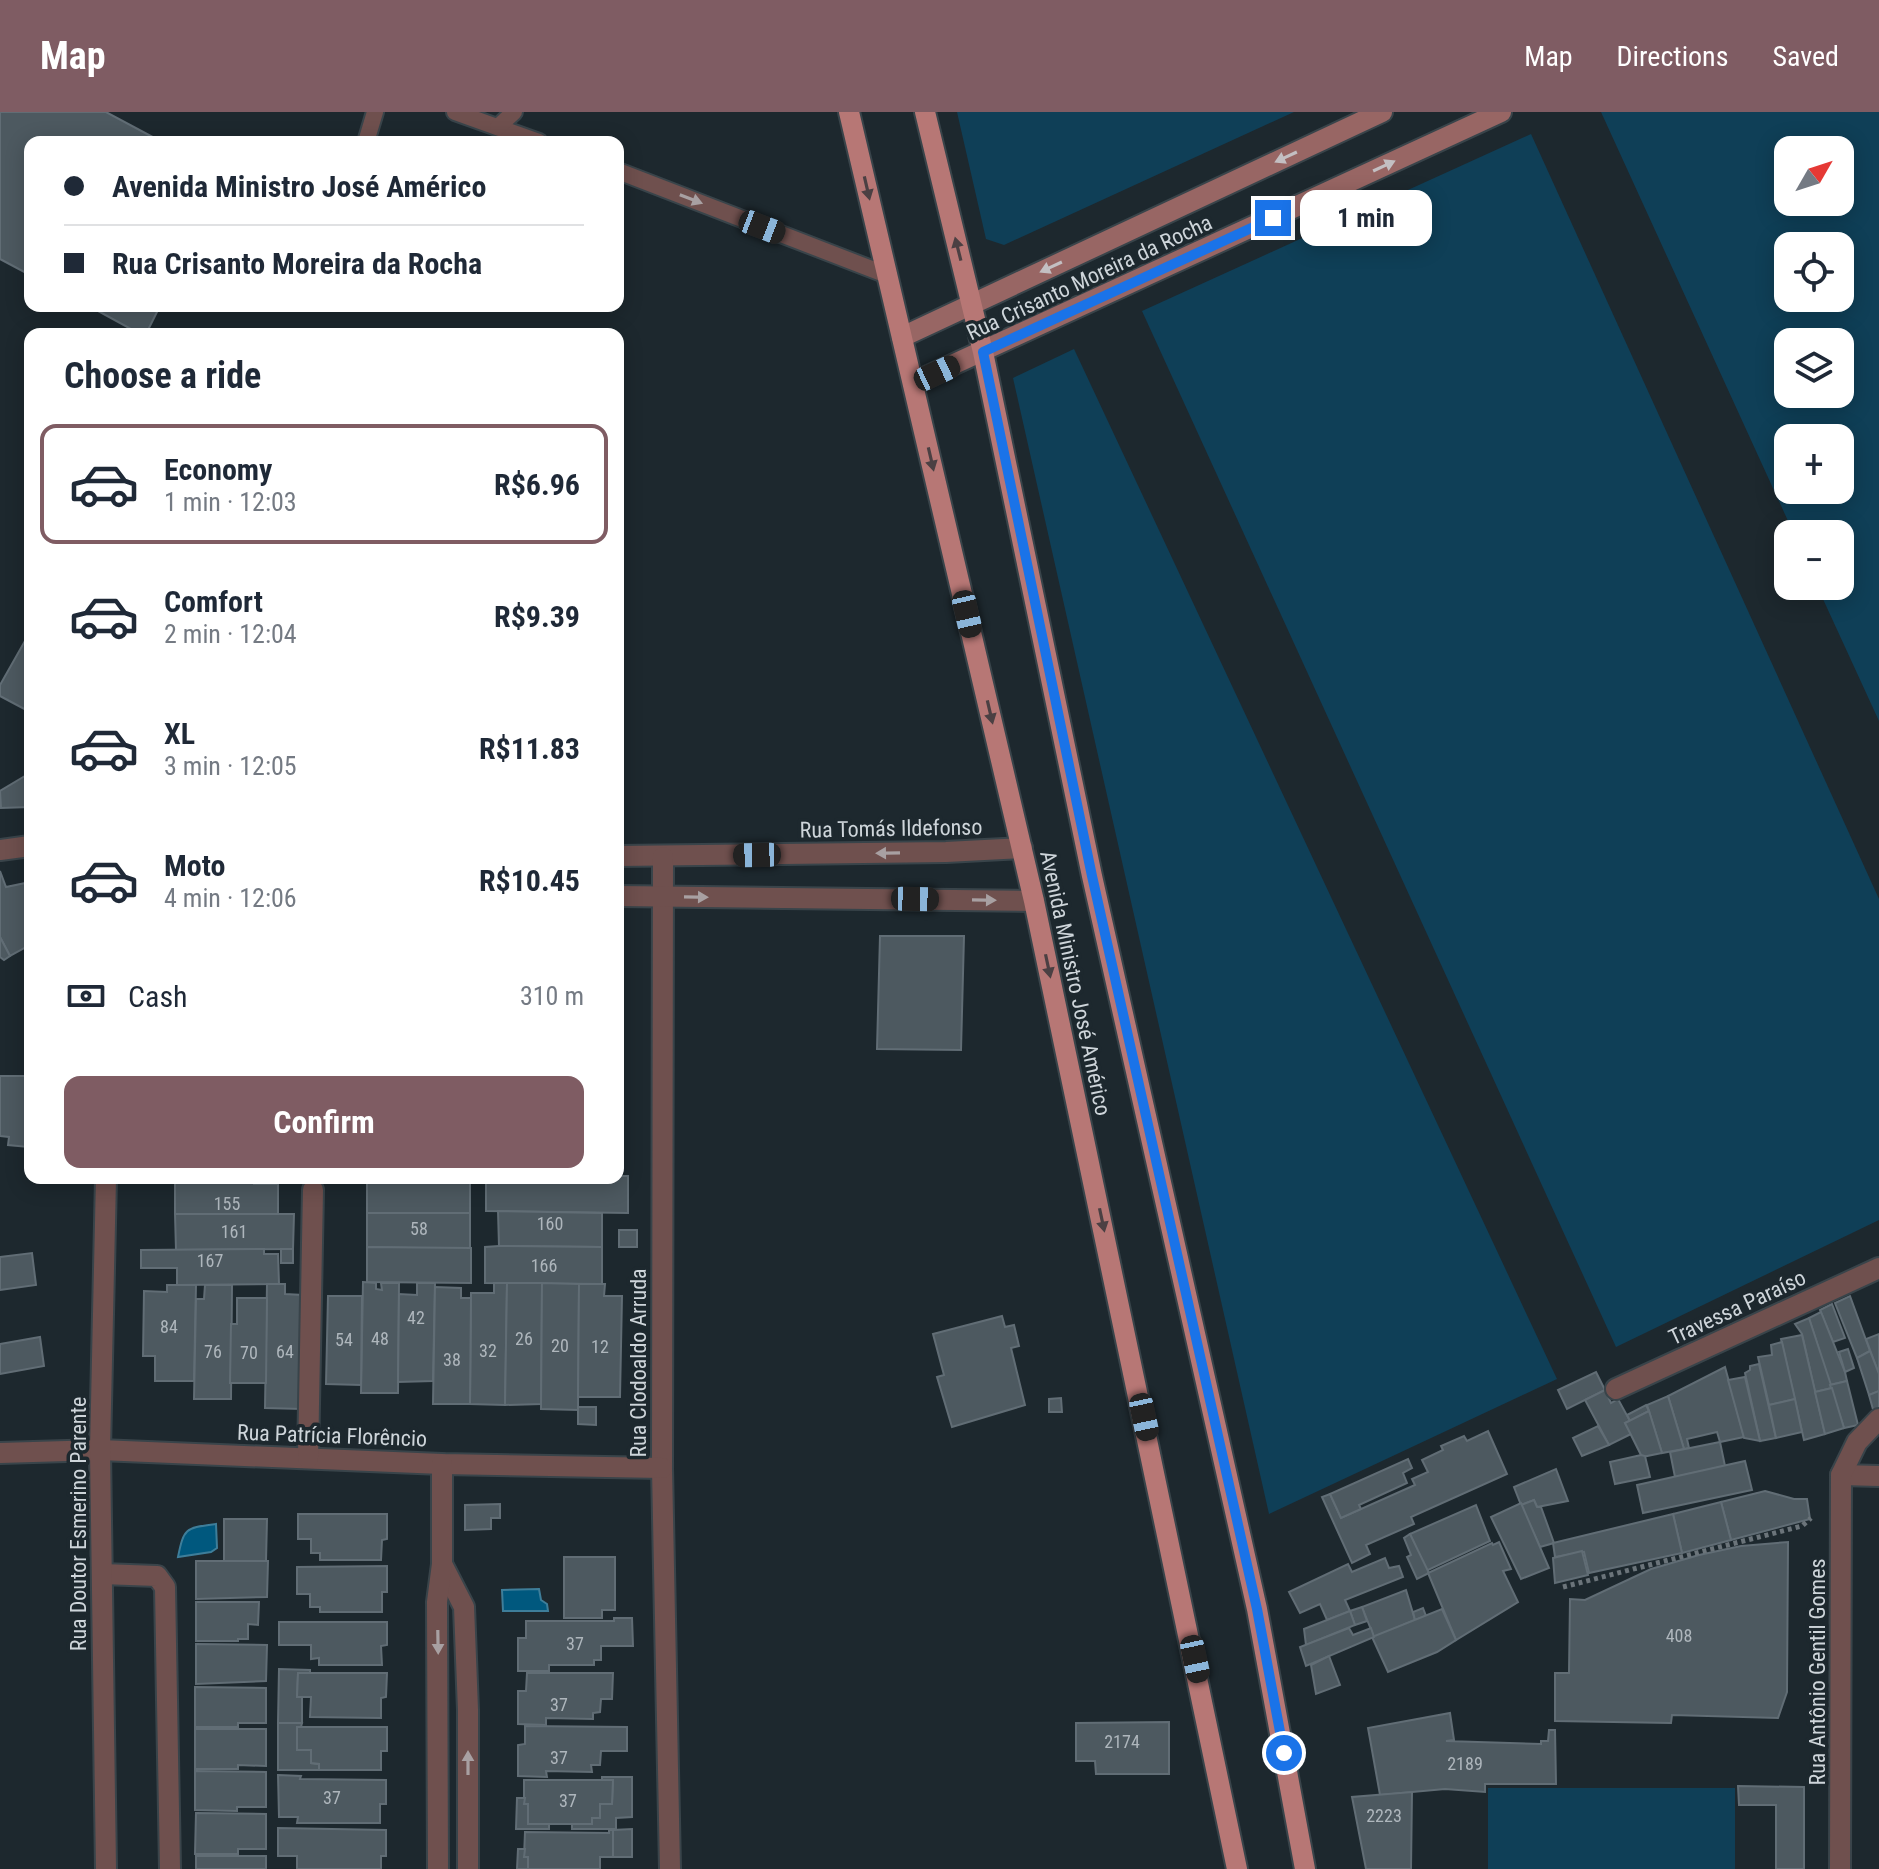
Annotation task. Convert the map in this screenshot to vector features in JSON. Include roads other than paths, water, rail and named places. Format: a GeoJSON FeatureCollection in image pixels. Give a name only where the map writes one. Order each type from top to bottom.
{"type":"FeatureCollection","features":[{"type":"Feature","properties":{"kind":"main road","name":"Avenida Ministro José Américo"},"geometry":{"type":"LineString","coordinates":[[849,112],[1034,901],[1237,1869]]}},
{"type":"Feature","properties":{"kind":"main road","name":"Avenida Ministro José Américo"},"geometry":{"type":"LineString","coordinates":[[925,112],[983,352],[1092,876],[1257,1609],[1305,1869]]}},
{"type":"Feature","properties":{"kind":"main road","name":"Rua Crisanto Moreira da Rocha"},"geometry":{"type":"LineString","coordinates":[[902,337],[1382,112]]}},
{"type":"Feature","properties":{"kind":"main road","name":"Rua Crisanto Moreira da Rocha"},"geometry":{"type":"LineString","coordinates":[[913,383],[1501,112]]}},
{"type":"Feature","properties":{"kind":"street"},"geometry":{"type":"LineString","coordinates":[[0,850],[24,847]]}},
{"type":"Feature","properties":{"kind":"street","name":"Rua Tomás Ildefonso"},"geometry":{"type":"LineString","coordinates":[[624,856],[1022,848]]}},
{"type":"Feature","properties":{"kind":"street","name":"Rua Clodoaldo Arruda"},"geometry":{"type":"LineString","coordinates":[[663,857],[662,1468],[670,1869]]}},
{"type":"Feature","properties":{"kind":"street"},"geometry":{"type":"LineString","coordinates":[[624,896],[1034,901]]}},
{"type":"Feature","properties":{"kind":"street","name":"Rua Doutor Esmerino Parente"},"geometry":{"type":"LineString","coordinates":[[106,1184],[100,1450],[106,1869]]}},
{"type":"Feature","properties":{"kind":"street"},"geometry":{"type":"LineString","coordinates":[[308,1458],[313,1190]]}},
{"type":"Feature","properties":{"kind":"street","name":"Travessa Paraíso"},"geometry":{"type":"LineString","coordinates":[[1616,1389],[1879,1268]]}},
{"type":"Feature","properties":{"kind":"street"},"geometry":{"type":"LineString","coordinates":[[1879,1419],[1857,1442],[1841,1475],[1879,1476]]}},
{"type":"Feature","properties":{"kind":"street","name":"Rua Patrícia Florêncio"},"geometry":{"type":"LineString","coordinates":[[0,1453],[100,1450],[442,1464],[662,1468]]}},
{"type":"Feature","properties":{"kind":"street"},"geometry":{"type":"LineString","coordinates":[[438,1869],[437,1602],[442,1564],[442,1464]]}},
{"type":"Feature","properties":{"kind":"street","name":"Rua Antônio Gentil Gomes"},"geometry":{"type":"LineString","coordinates":[[1840,1869],[1841,1475]]}},
{"type":"Feature","properties":{"kind":"street"},"geometry":{"type":"LineString","coordinates":[[442,1564],[464,1607],[468,1710],[468,1869]]}},
{"type":"Feature","properties":{"kind":"street"},"geometry":{"type":"LineString","coordinates":[[102,1574],[157,1576],[165,1587],[170,1869]]}},
{"type":"Feature","properties":{"kind":"street"},"geometry":{"type":"LineString","coordinates":[[439,1708],[468,1710]]}},
{"type":"Feature","properties":{"kind":"street"},"geometry":{"type":"LineString","coordinates":[[438,1808],[467,1809]]}},
{"type":"Feature","properties":{"kind":"lane"},"geometry":{"type":"LineString","coordinates":[[368,136],[375,112]]}},
{"type":"Feature","properties":{"kind":"lane"},"geometry":{"type":"LineString","coordinates":[[455,112],[523,136]]}},
{"type":"Feature","properties":{"kind":"lane"},"geometry":{"type":"LineString","coordinates":[[498,127],[514,112]]}},
{"type":"Feature","properties":{"kind":"lane"},"geometry":{"type":"LineString","coordinates":[[624,173],[887,275]]}}]}
